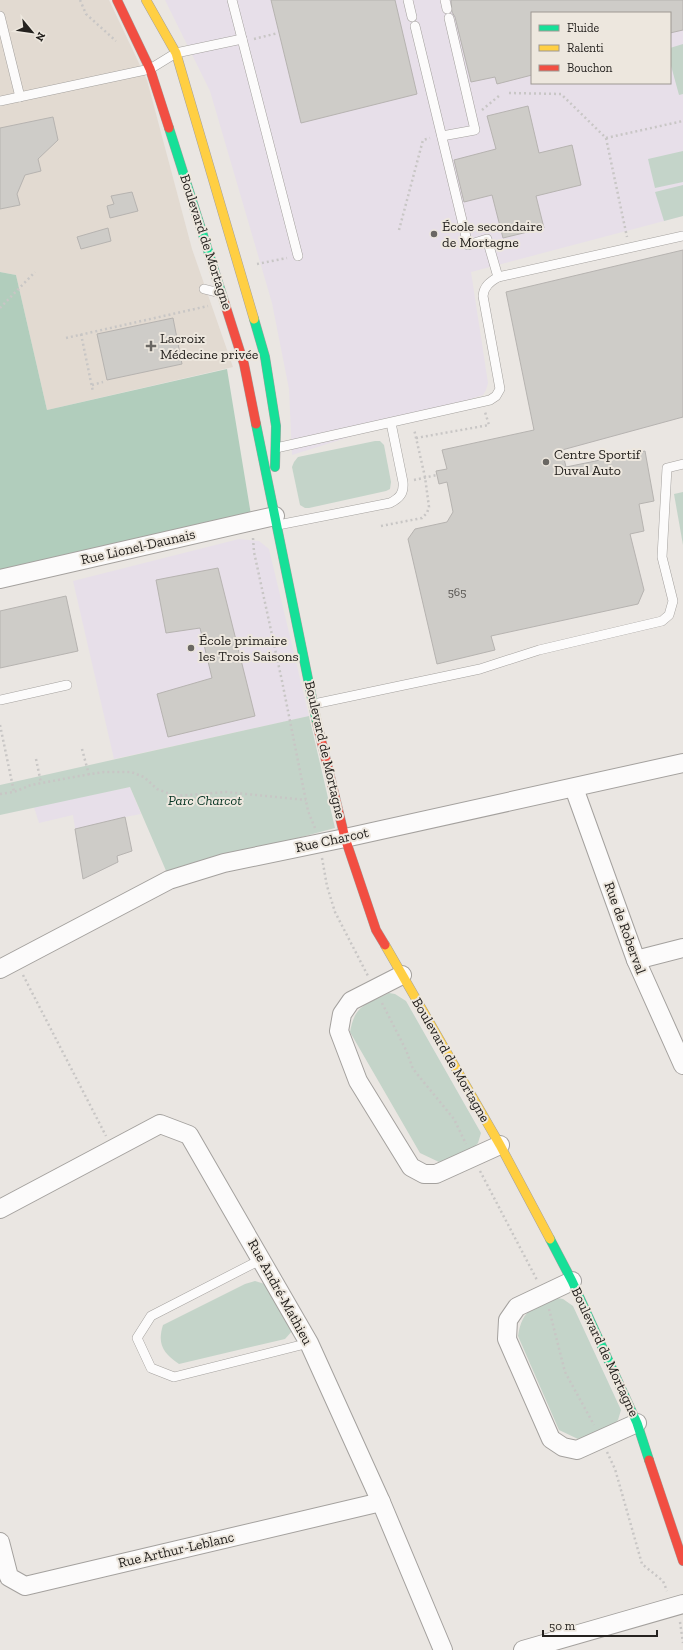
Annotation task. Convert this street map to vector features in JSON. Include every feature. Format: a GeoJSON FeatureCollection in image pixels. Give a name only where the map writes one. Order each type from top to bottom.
{"type":"FeatureCollection","features":[{"type":"Feature","properties":{"kind":"street","name":"Boulevard de Mortagne"},"geometry":{"type":"LineString","coordinates":[[117,0],[150,69],[244,364],[321,742],[345,838],[376,930],[500,1145],[572,1281],[637,1423],[683,1560]]}},
{"type":"Feature","properties":{"kind":"street","name":"Boulevard de Mortagne"},"geometry":{"type":"LineString","coordinates":[[146,0],[176,53],[265,357],[276,426],[274,449],[277,520]]}},
{"type":"Feature","properties":{"kind":"street","name":"Rue Lionel-Daunais"},"geometry":{"type":"LineString","coordinates":[[0,579],[277,520]]}},
{"type":"Feature","properties":{"kind":"street","name":"Rue Charcot"},"geometry":{"type":"LineString","coordinates":[[8,965],[169,880],[224,863],[345,838],[683,763]]}},
{"type":"Feature","properties":{"kind":"street","name":"Rue de Roberval"},"geometry":{"type":"LineString","coordinates":[[574,788],[636,960],[683,1065]]}},
{"type":"Feature","properties":{"kind":"street"},"geometry":{"type":"LineString","coordinates":[[636,960],[683,948]]}},
{"type":"Feature","properties":{"kind":"street"},"geometry":{"type":"LineString","coordinates":[[402,975],[351,1001],[342,1014],[339,1031],[358,1081],[411,1166],[424,1174],[436,1174],[500,1145]]}},
{"type":"Feature","properties":{"kind":"street","name":"Rue André-Mathieu"},"geometry":{"type":"LineString","coordinates":[[0,1208],[160,1124],[189,1135],[310,1343],[381,1502],[443,1650]]}},
{"type":"Feature","properties":{"kind":"street","name":"Boulevard de Mortagne"},"geometry":{"type":"LineString","coordinates":[[572,1281],[517,1307],[508,1320],[507,1339],[551,1439],[563,1447],[577,1450],[637,1423]]}},
{"type":"Feature","properties":{"kind":"street","name":"Rue Arthur-Leblanc"},"geometry":{"type":"LineString","coordinates":[[0,1542],[9,1578],[25,1586],[381,1502]]}},
{"type":"Feature","properties":{"kind":"street"},"geometry":{"type":"LineString","coordinates":[[523,1650],[683,1604]]}},
{"type":"Feature","properties":{"kind":"lane"},"geometry":{"type":"LineString","coordinates":[[232,0],[298,256]]}},
{"type":"Feature","properties":{"kind":"lane"},"geometry":{"type":"LineString","coordinates":[[408,0],[412,17]]}},
{"type":"Feature","properties":{"kind":"lane"},"geometry":{"type":"LineString","coordinates":[[0,16],[20,97]]}},
{"type":"Feature","properties":{"kind":"lane"},"geometry":{"type":"LineString","coordinates":[[442,136],[475,130],[449,18]]}},
{"type":"Feature","properties":{"kind":"lane"},"geometry":{"type":"LineString","coordinates":[[415,26],[468,245],[487,239],[498,277]]}},
{"type":"Feature","properties":{"kind":"lane"},"geometry":{"type":"LineString","coordinates":[[0,101],[150,69],[176,53],[242,40]]}},
{"type":"Feature","properties":{"kind":"lane"},"geometry":{"type":"LineString","coordinates":[[274,449],[490,400],[496,396],[500,389],[483,296],[484,289],[488,283],[498,277],[683,236]]}},
{"type":"Feature","properties":{"kind":"lane"},"geometry":{"type":"LineString","coordinates":[[204,289],[222,294]]}},
{"type":"Feature","properties":{"kind":"lane"},"geometry":{"type":"LineString","coordinates":[[277,520],[390,503],[397,500],[402,495],[403,488],[391,423]]}},
{"type":"Feature","properties":{"kind":"lane"},"geometry":{"type":"LineString","coordinates":[[314,704],[480,669],[539,650],[662,620],[669,616],[673,601],[662,557],[667,468],[683,464]]}},
{"type":"Feature","properties":{"kind":"lane"},"geometry":{"type":"LineString","coordinates":[[0,700],[67,685]]}},
{"type":"Feature","properties":{"kind":"lane"},"geometry":{"type":"LineString","coordinates":[[262,1259],[152,1316],[138,1338],[151,1368],[174,1377],[310,1343]]}},
{"type":"Feature","properties":{"kind":"path"},"geometry":{"type":"LineString","coordinates":[[80,0],[86,14],[119,44]]}},
{"type":"Feature","properties":{"kind":"path"},"geometry":{"type":"LineString","coordinates":[[242,40],[278,33]]}},
{"type":"Feature","properties":{"kind":"path"},"geometry":{"type":"LineString","coordinates":[[509,93],[560,94],[606,138],[630,248]]}},
{"type":"Feature","properties":{"kind":"path"},"geometry":{"type":"LineString","coordinates":[[473,119],[500,95]]}},
{"type":"Feature","properties":{"kind":"path"},"geometry":{"type":"LineString","coordinates":[[606,138],[683,121]]}},
{"type":"Feature","properties":{"kind":"path"},"geometry":{"type":"LineString","coordinates":[[399,230],[423,140],[442,136]]}},
{"type":"Feature","properties":{"kind":"path"},"geometry":{"type":"LineString","coordinates":[[239,267],[298,256]]}},
{"type":"Feature","properties":{"kind":"path"},"geometry":{"type":"LineString","coordinates":[[0,308],[35,272]]}},
{"type":"Feature","properties":{"kind":"path"},"geometry":{"type":"LineString","coordinates":[[66,338],[208,305]]}},
{"type":"Feature","properties":{"kind":"path"},"geometry":{"type":"LineString","coordinates":[[81,334],[93,392]]}},
{"type":"Feature","properties":{"kind":"path"},"geometry":{"type":"LineString","coordinates":[[92,385],[103,382]]}},
{"type":"Feature","properties":{"kind":"path"},"geometry":{"type":"LineString","coordinates":[[416,438],[489,425],[484,411]]}},
{"type":"Feature","properties":{"kind":"path"},"geometry":{"type":"LineString","coordinates":[[381,526],[422,518],[427,513],[429,507],[425,477],[414,425]]}},
{"type":"Feature","properties":{"kind":"path"},"geometry":{"type":"LineString","coordinates":[[425,477],[437,475]]}},
{"type":"Feature","properties":{"kind":"path","name":"Boulevard de Mortagne"},"geometry":{"type":"LineString","coordinates":[[253,536],[254,552],[308,811],[315,828]]}},
{"type":"Feature","properties":{"kind":"path"},"geometry":{"type":"LineString","coordinates":[[0,725],[14,792]]}},
{"type":"Feature","properties":{"kind":"path"},"geometry":{"type":"LineString","coordinates":[[82,749],[89,775]]}},
{"type":"Feature","properties":{"kind":"path"},"geometry":{"type":"LineString","coordinates":[[36,759],[42,783]]}},
{"type":"Feature","properties":{"kind":"path"},"geometry":{"type":"LineString","coordinates":[[0,794],[14,792],[42,783],[104,772],[131,772],[144,777],[157,789],[175,796],[226,792],[306,800]]}},
{"type":"Feature","properties":{"kind":"path"},"geometry":{"type":"LineString","coordinates":[[322,856],[327,886],[334,912],[370,978]]}},
{"type":"Feature","properties":{"kind":"path"},"geometry":{"type":"LineString","coordinates":[[8,965],[113,1149]]}},
{"type":"Feature","properties":{"kind":"path","name":"Boulevard de Mortagne"},"geometry":{"type":"LineString","coordinates":[[381,1001],[406,1050],[413,1069],[454,1119],[468,1150]]}},
{"type":"Feature","properties":{"kind":"path"},"geometry":{"type":"LineString","coordinates":[[476,1165],[540,1285]]}},
{"type":"Feature","properties":{"kind":"path"},"geometry":{"type":"LineString","coordinates":[[548,1308],[565,1372],[596,1429]]}},
{"type":"Feature","properties":{"kind":"path"},"geometry":{"type":"LineString","coordinates":[[606,1450],[615,1469],[642,1564],[663,1581]]}},
{"type":"Feature","properties":{"kind":"path"},"geometry":{"type":"LineString","coordinates":[[681,1625],[683,1643]]}},
{"type":"Feature","properties":{"kind":"shaded area"},"geometry":{"type":"Polygon","coordinates":[[[0,0],[109,0],[147,80],[192,249],[233,367],[47,410],[16,275],[0,272],[0,0]]]}},
{"type":"Feature","properties":{"kind":"shaded area","name":"École secondaire de Mortagne"},"geometry":{"type":"Polygon","coordinates":[[[165,0],[683,0],[683,216],[471,272],[488,383],[483,395],[292,455],[289,389],[272,303],[210,91],[165,0]]]}},
{"type":"Feature","properties":{"kind":"shaded area","name":"École primaire les Trois Saisons"},"geometry":{"type":"Polygon","coordinates":[[[239,539],[259,541],[269,549],[309,716],[114,759],[73,581],[239,539]]]}},
{"type":"Feature","properties":{"kind":"shaded area"},"geometry":{"type":"Polygon","coordinates":[[[130,787],[141,814],[125,817],[132,851],[117,855],[118,862],[83,879],[73,815],[39,823],[34,807],[130,787]]]}},
{"type":"Feature","properties":{"kind":"green space"},"geometry":{"type":"Polygon","coordinates":[[[683,44],[683,94],[679,95],[671,66],[671,48],[683,44]]]}},
{"type":"Feature","properties":{"kind":"green space"},"geometry":{"type":"Polygon","coordinates":[[[683,151],[683,182],[655,188],[648,159],[683,151]]]}},
{"type":"Feature","properties":{"kind":"green space"},"geometry":{"type":"Polygon","coordinates":[[[683,185],[683,216],[664,221],[655,192],[683,185]]]}},
{"type":"Feature","properties":{"kind":"green space"},"geometry":{"type":"Polygon","coordinates":[[[0,272],[16,275],[47,410],[227,369],[252,521],[0,579],[0,272]]]}},
{"type":"Feature","properties":{"kind":"green space"},"geometry":{"type":"Polygon","coordinates":[[[380,441],[384,445],[391,482],[390,489],[309,508],[305,508],[300,505],[292,467],[298,457],[380,441]]]}},
{"type":"Feature","properties":{"kind":"green space"},"geometry":{"type":"Polygon","coordinates":[[[683,492],[683,545],[674,494],[683,492]]]}},
{"type":"Feature","properties":{"kind":"green space","name":"Parc Charcot"},"geometry":{"type":"Polygon","coordinates":[[[309,716],[335,828],[167,873],[130,787],[0,815],[0,785],[309,716]]]}},
{"type":"Feature","properties":{"kind":"green space"},"geometry":{"type":"Polygon","coordinates":[[[389,993],[395,994],[406,1001],[481,1133],[478,1143],[471,1150],[439,1162],[420,1153],[350,1032],[355,1016],[363,1006],[389,993]]]}},
{"type":"Feature","properties":{"kind":"green space"},"geometry":{"type":"Polygon","coordinates":[[[255,1281],[268,1285],[293,1330],[285,1339],[179,1364],[165,1352],[161,1343],[161,1332],[163,1325],[245,1284],[255,1281]]]}},
{"type":"Feature","properties":{"kind":"green space"},"geometry":{"type":"Polygon","coordinates":[[[557,1298],[563,1299],[573,1306],[621,1410],[618,1420],[611,1427],[578,1439],[559,1430],[518,1336],[523,1319],[530,1310],[557,1298]]]}},
{"type":"Feature","properties":{"kind":"building"},"geometry":{"type":"Polygon","coordinates":[[[271,0],[395,0],[417,94],[301,123],[271,0]]]}},
{"type":"Feature","properties":{"kind":"building"},"geometry":{"type":"Polygon","coordinates":[[[451,0],[683,0],[683,30],[671,33],[671,12],[531,12],[531,75],[497,84],[495,77],[471,82],[455,17],[452,12],[451,0]]]}},
{"type":"Feature","properties":{"kind":"building"},"geometry":{"type":"Polygon","coordinates":[[[528,106],[539,153],[572,145],[581,185],[536,196],[544,228],[503,238],[492,195],[464,202],[454,160],[496,149],[487,116],[528,106]]]}},
{"type":"Feature","properties":{"kind":"building"},"geometry":{"type":"Polygon","coordinates":[[[53,117],[58,140],[38,159],[41,171],[25,175],[17,194],[20,205],[0,209],[0,128],[53,117]]]}},
{"type":"Feature","properties":{"kind":"building"},"geometry":{"type":"Polygon","coordinates":[[[132,192],[138,211],[110,218],[107,206],[114,204],[111,196],[132,192]]]}},
{"type":"Feature","properties":{"kind":"building"},"geometry":{"type":"Polygon","coordinates":[[[108,228],[111,241],[81,249],[77,237],[108,228]]]}},
{"type":"Feature","properties":{"kind":"building","name":"Centre Sportif Duval Auto"},"geometry":{"type":"Polygon","coordinates":[[[683,250],[683,417],[562,450],[566,467],[645,451],[654,501],[639,504],[644,531],[630,534],[644,590],[638,604],[491,636],[495,650],[437,664],[408,539],[415,529],[447,522],[453,512],[447,482],[439,484],[436,471],[447,469],[442,450],[534,430],[506,292],[683,250]]]}},
{"type":"Feature","properties":{"kind":"building"},"geometry":{"type":"Polygon","coordinates":[[[173,318],[182,364],[107,380],[97,334],[173,318]]]}},
{"type":"Feature","properties":{"kind":"building"},"geometry":{"type":"Polygon","coordinates":[[[218,568],[255,716],[168,737],[157,694],[212,678],[200,628],[166,633],[156,580],[218,568]]]}},
{"type":"Feature","properties":{"kind":"building"},"geometry":{"type":"Polygon","coordinates":[[[66,596],[78,651],[0,668],[0,611],[66,596]]]}},
{"type":"Feature","properties":{"kind":"building"},"geometry":{"type":"Polygon","coordinates":[[[125,817],[132,851],[117,856],[118,862],[83,879],[75,829],[125,817]]]}},
{"type":"Feature","properties":{"kind":"traffic: fast"},"geometry":{"type":"LineString","coordinates":[[169,128],[224,301]]}},
{"type":"Feature","properties":{"kind":"traffic: fast"},"geometry":{"type":"LineString","coordinates":[[254,319],[265,357],[276,426],[275,467]]}},
{"type":"Feature","properties":{"kind":"traffic: fast"},"geometry":{"type":"LineString","coordinates":[[256,424],[317,723]]}},
{"type":"Feature","properties":{"kind":"traffic: fast"},"geometry":{"type":"LineString","coordinates":[[550,1239],[572,1281],[637,1423],[649,1460]]}},
{"type":"Feature","properties":{"kind":"traffic: slow"},"geometry":{"type":"LineString","coordinates":[[146,0],[176,53],[254,319]]}},
{"type":"Feature","properties":{"kind":"traffic: slow"},"geometry":{"type":"LineString","coordinates":[[385,945],[500,1145],[550,1239]]}},
{"type":"Feature","properties":{"kind":"traffic: jam"},"geometry":{"type":"LineString","coordinates":[[117,0],[150,69],[169,128]]}},
{"type":"Feature","properties":{"kind":"traffic: jam"},"geometry":{"type":"LineString","coordinates":[[224,301],[244,364],[256,424]]}},
{"type":"Feature","properties":{"kind":"traffic: jam"},"geometry":{"type":"LineString","coordinates":[[317,723],[345,838],[376,930],[385,945]]}},
{"type":"Feature","properties":{"kind":"traffic: jam"},"geometry":{"type":"LineString","coordinates":[[649,1460],[683,1561]]}},
{"type":"Feature","properties":{"kind":"place","name":"École secondaire de Mortagne"},"geometry":{"type":"Point","coordinates":[434,234]}},
{"type":"Feature","properties":{"kind":"place","name":"Lacroix Médecine privée"},"geometry":{"type":"Point","coordinates":[151,346]}},
{"type":"Feature","properties":{"kind":"place","name":"Centre Sportif Duval Auto"},"geometry":{"type":"Point","coordinates":[546,462]}},
{"type":"Feature","properties":{"kind":"place","name":"École primaire les Trois Saisons"},"geometry":{"type":"Point","coordinates":[191,648]}}]}
